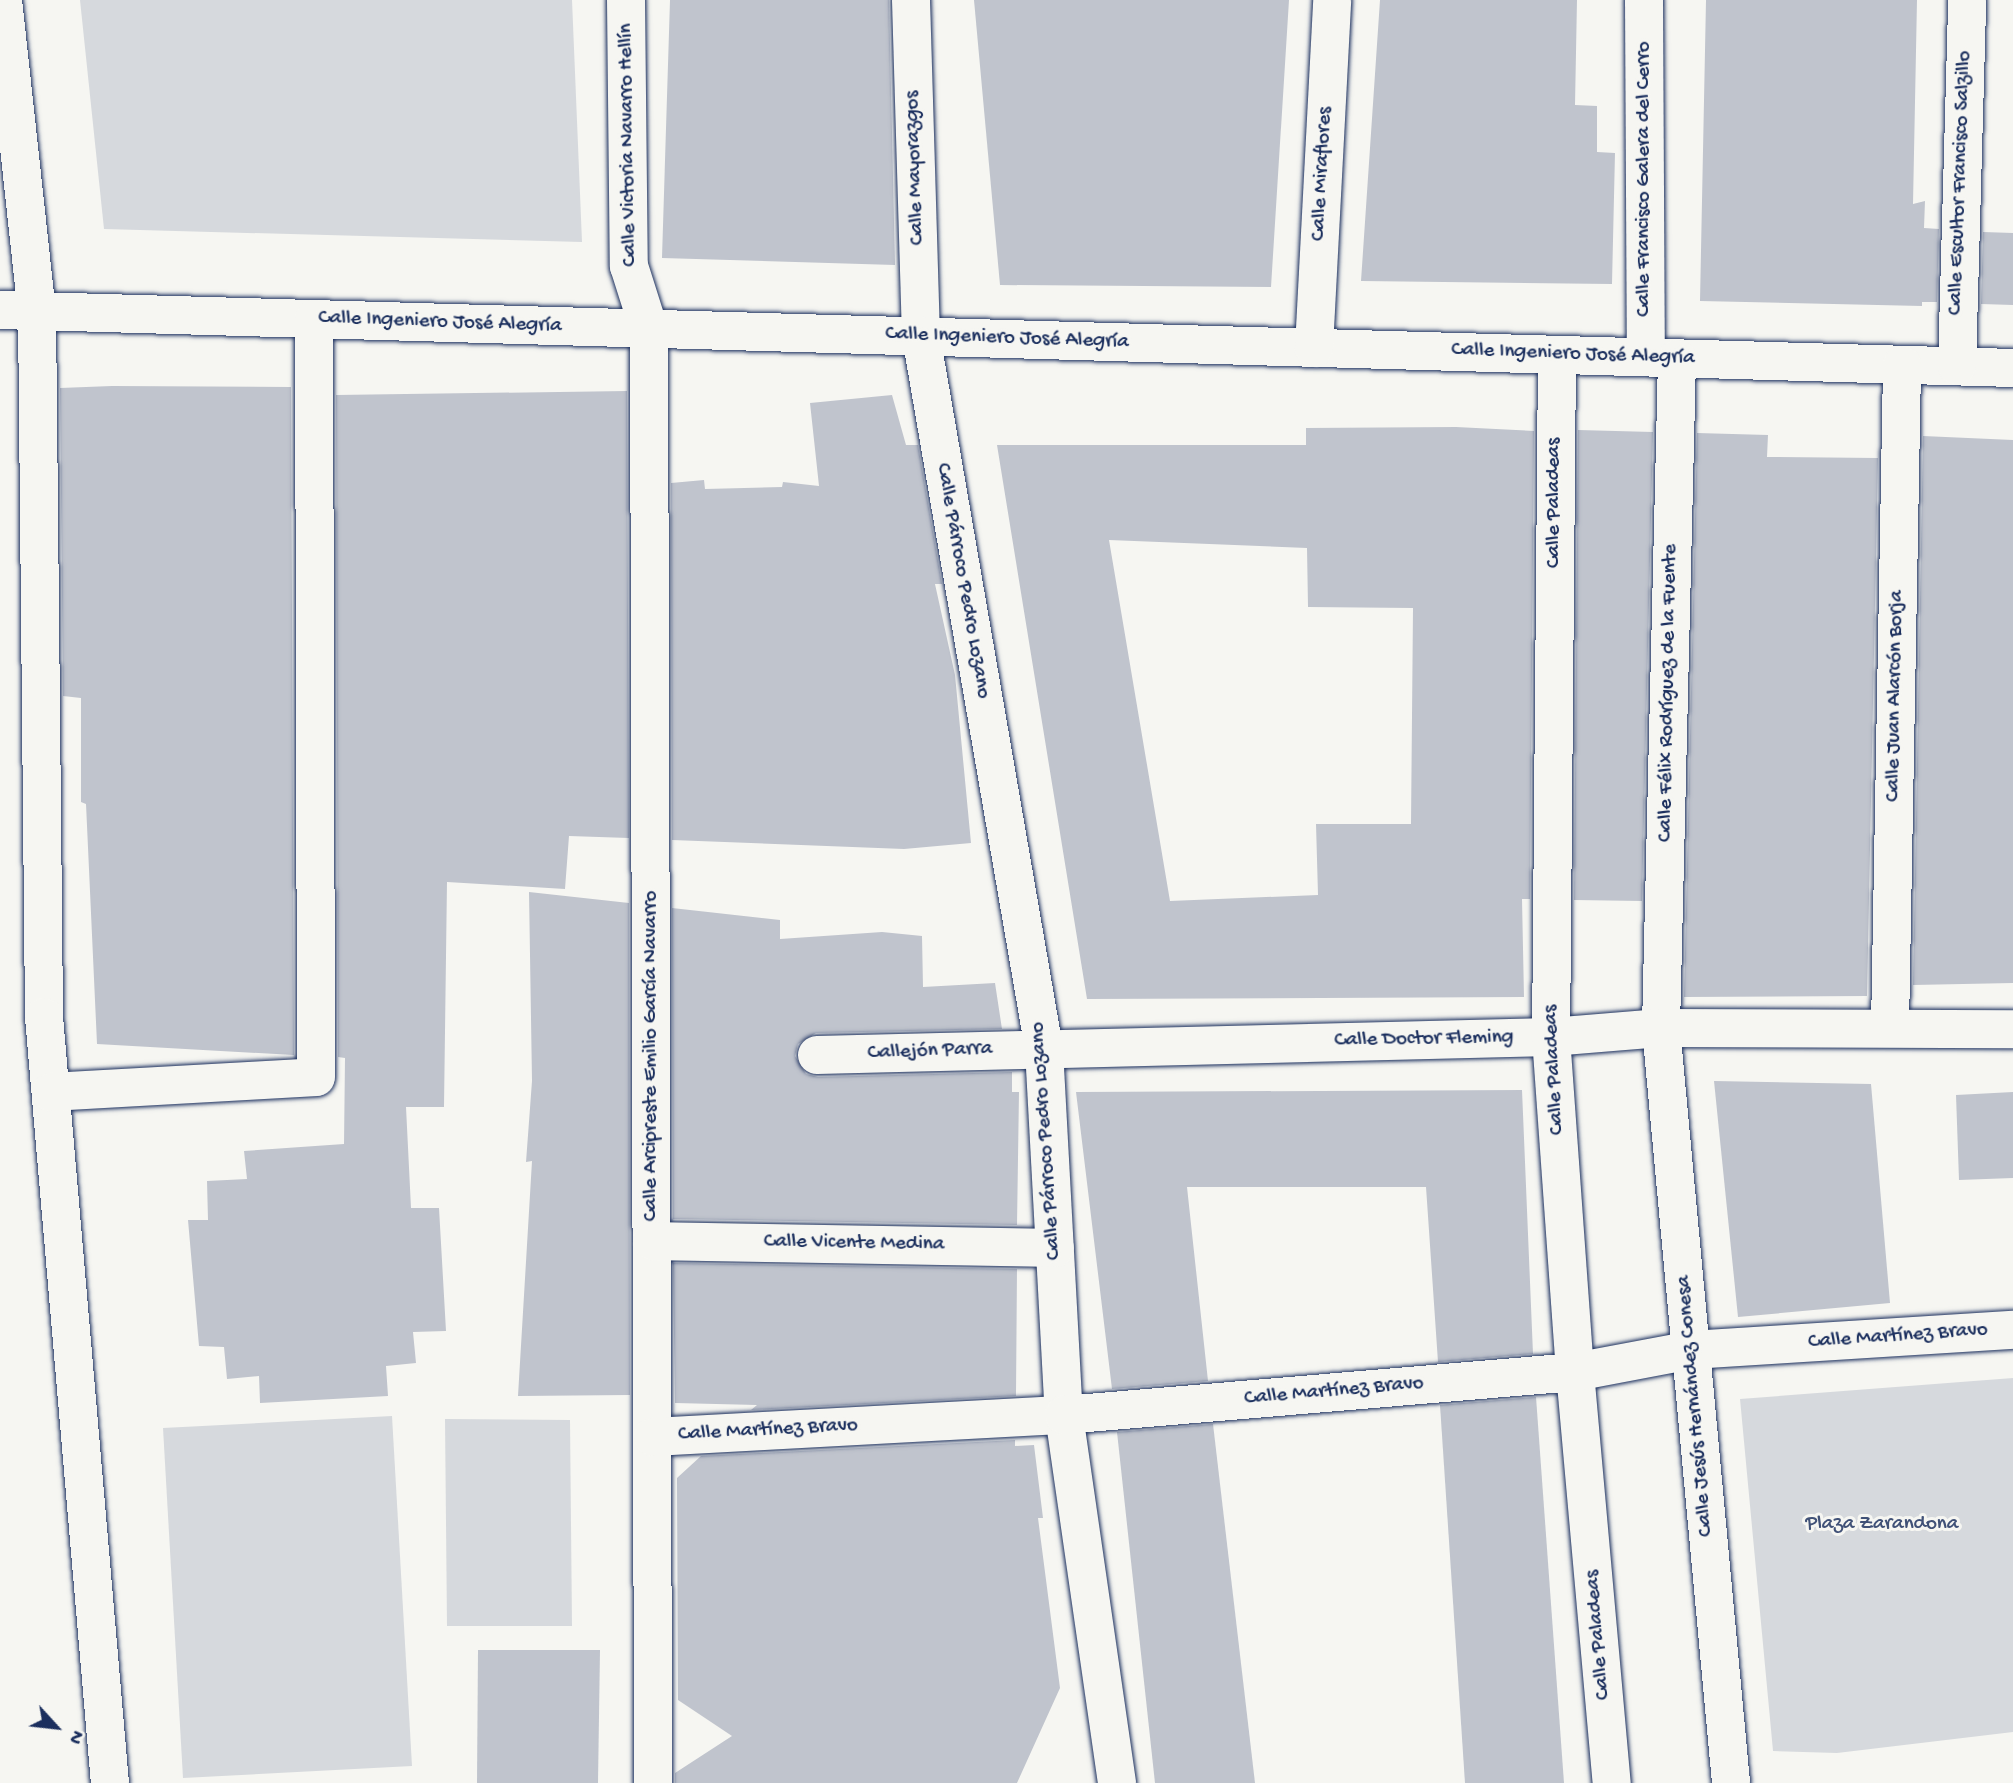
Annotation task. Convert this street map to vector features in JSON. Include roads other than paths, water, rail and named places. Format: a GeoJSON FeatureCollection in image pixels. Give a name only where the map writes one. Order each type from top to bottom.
{"type":"FeatureCollection","features":[{"type":"Feature","properties":{"kind":"street"},"geometry":{"type":"LineString","coordinates":[[3,0],[19,311],[44,1017],[110,1783]]}},
{"type":"Feature","properties":{"kind":"street","name":"Calle Victoria Navarro Hellín"},"geometry":{"type":"LineString","coordinates":[[626,0],[629,266],[649,329]]}},
{"type":"Feature","properties":{"kind":"street","name":"Calle Mayorazgos"},"geometry":{"type":"LineString","coordinates":[[911,0],[921,337]]}},
{"type":"Feature","properties":{"kind":"street","name":"Calle Miraflores"},"geometry":{"type":"LineString","coordinates":[[1314,348],[1332,0]]}},
{"type":"Feature","properties":{"kind":"street","name":"Calle Francisco Galera del Cerro"},"geometry":{"type":"LineString","coordinates":[[1644,0],[1662,358]]}},
{"type":"Feature","properties":{"kind":"street","name":"Calle Escultor Francisco Salzillo"},"geometry":{"type":"LineString","coordinates":[[1957,366],[1967,0]]}},
{"type":"Feature","properties":{"kind":"street","name":"Calle Ingeniero José Alegría"},"geometry":{"type":"LineString","coordinates":[[19,311],[2013,368]]}},
{"type":"Feature","properties":{"kind":"street"},"geometry":{"type":"LineString","coordinates":[[51,1092],[316,1077],[314,319]]}},
{"type":"Feature","properties":{"kind":"street","name":"Calle Arcipreste Emilio García Navarro"},"geometry":{"type":"LineString","coordinates":[[649,329],[653,1783]]}},
{"type":"Feature","properties":{"kind":"street","name":"Calle Párroco Pedro Lozano"},"geometry":{"type":"LineString","coordinates":[[921,337],[1044,1049],[1064,1415],[1118,1783]]}},
{"type":"Feature","properties":{"kind":"street","name":"Calle Paladeas"},"geometry":{"type":"LineString","coordinates":[[1557,355],[1551,1037],[1575,1372],[1612,1783]]}},
{"type":"Feature","properties":{"kind":"street","name":"Calle Félix Rodríguez de la Fuente"},"geometry":{"type":"LineString","coordinates":[[1661,1028],[1662,358]]}},
{"type":"Feature","properties":{"kind":"street","name":"Calle Juan Alarcón Borja"},"geometry":{"type":"LineString","coordinates":[[1890,1028],[1902,365]]}},
{"type":"Feature","properties":{"kind":"street","name":"Calle Doctor Fleming"},"geometry":{"type":"LineString","coordinates":[[1044,1049],[1551,1037],[1661,1028],[2013,1029]]}},
{"type":"Feature","properties":{"kind":"street","name":"Calle Jesús Hernández Conesa"},"geometry":{"type":"LineString","coordinates":[[1661,1028],[1731,1783]]}},
{"type":"Feature","properties":{"kind":"street","name":"Callejón Parra"},"geometry":{"type":"LineString","coordinates":[[817,1055],[1044,1049]]}},
{"type":"Feature","properties":{"kind":"street","name":"Calle Vicente Medina"},"geometry":{"type":"LineString","coordinates":[[652,1241],[1055,1248]]}},
{"type":"Feature","properties":{"kind":"street","name":"Calle Martínez Bravo"},"geometry":{"type":"LineString","coordinates":[[653,1437],[1064,1415],[1575,1372],[1691,1350],[2013,1329]]}},
{"type":"Feature","properties":{"kind":"park label","name":"Plaza Zarandona"},"geometry":{"type":"Point","coordinates":[1882,1525]}}]}
